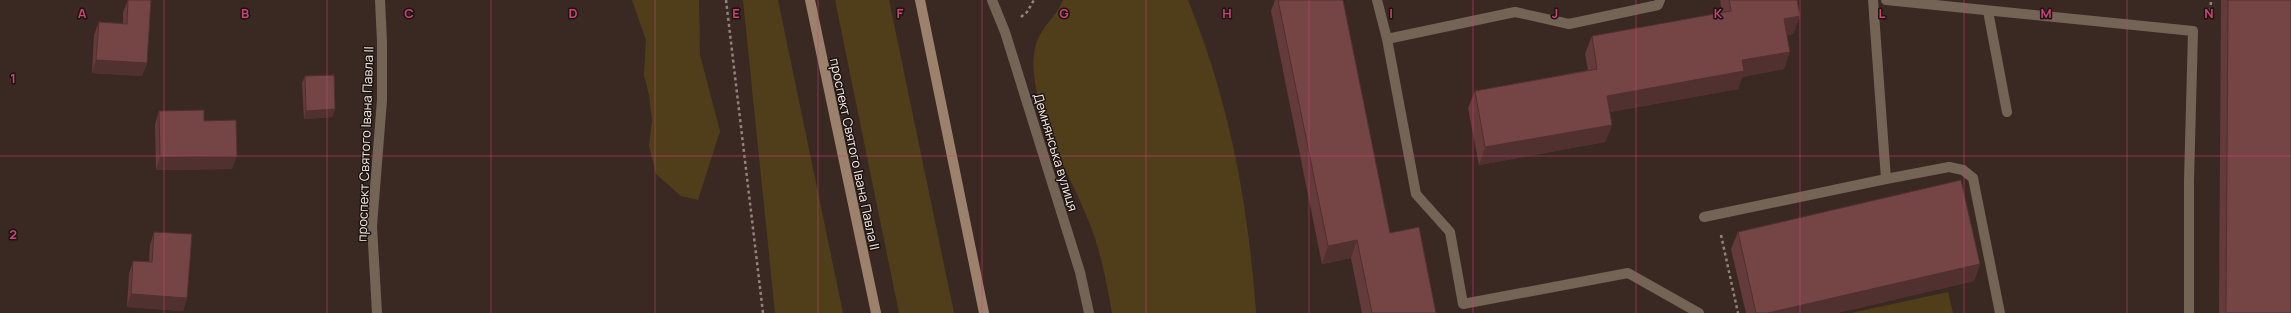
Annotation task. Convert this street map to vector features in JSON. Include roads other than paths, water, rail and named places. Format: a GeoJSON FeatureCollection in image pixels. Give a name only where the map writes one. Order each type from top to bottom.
{"type":"FeatureCollection","features":[{"type":"Feature","properties":{"kind":"main road","name":"проспект Святого Івана Павла II"},"geometry":{"type":"LineString","coordinates":[[810,0],[876,313]]}},
{"type":"Feature","properties":{"kind":"main road"},"geometry":{"type":"LineString","coordinates":[[920,0],[984,313]]}},
{"type":"Feature","properties":{"kind":"street","name":"проспект Святого Івана Павла II"},"geometry":{"type":"LineString","coordinates":[[377,313],[372,226],[382,100],[380,0]]}},
{"type":"Feature","properties":{"kind":"street","name":"Демнянська вулиця"},"geometry":{"type":"LineString","coordinates":[[992,0],[1004,32],[1080,272],[1089,313]]}},
{"type":"Feature","properties":{"kind":"street"},"geometry":{"type":"LineString","coordinates":[[1376,0],[1387,39],[1416,194],[1450,232],[1463,304],[1628,273],[1699,313]]}},
{"type":"Feature","properties":{"kind":"street"},"geometry":{"type":"LineString","coordinates":[[1387,39],[1515,12],[1570,24],[1658,5],[1660,0]]}},
{"type":"Feature","properties":{"kind":"street"},"geometry":{"type":"LineString","coordinates":[[1873,0],[1886,179]]}},
{"type":"Feature","properties":{"kind":"street"},"geometry":{"type":"LineString","coordinates":[[1886,0],[2193,31],[2189,181],[2189,313]]}},
{"type":"Feature","properties":{"kind":"street"},"geometry":{"type":"LineString","coordinates":[[1988,11],[2007,112]]}},
{"type":"Feature","properties":{"kind":"street"},"geometry":{"type":"LineString","coordinates":[[1704,217],[1949,166],[1963,170],[1973,178],[2000,313]]}}]}
